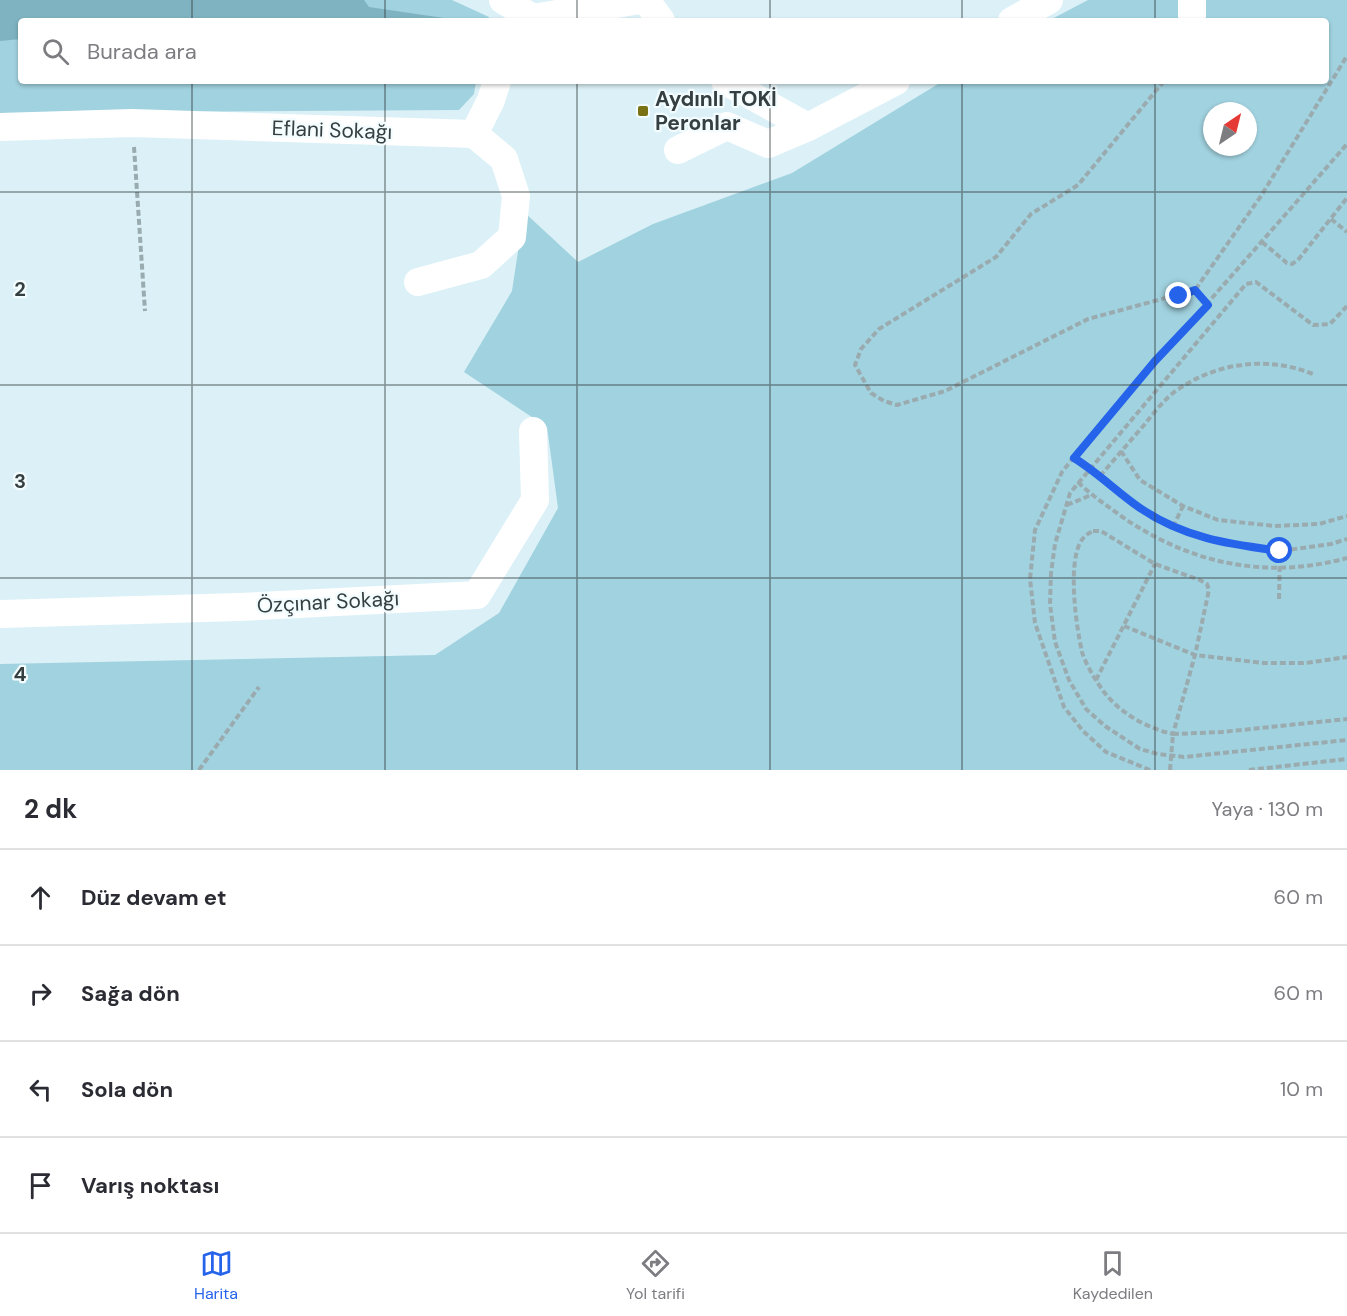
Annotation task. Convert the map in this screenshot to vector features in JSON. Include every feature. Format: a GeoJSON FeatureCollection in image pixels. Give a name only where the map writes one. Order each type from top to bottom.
{"type":"FeatureCollection","features":[{"type":"Feature","properties":{"kind":"street"},"geometry":{"type":"LineString","coordinates":[[503,0],[530,18]]}},
{"type":"Feature","properties":{"kind":"street"},"geometry":{"type":"LineString","coordinates":[[537,18],[640,0]]}},
{"type":"Feature","properties":{"kind":"street"},"geometry":{"type":"LineString","coordinates":[[646,0],[659,18]]}},
{"type":"Feature","properties":{"kind":"street"},"geometry":{"type":"LineString","coordinates":[[1017,18],[1049,0]]}},
{"type":"Feature","properties":{"kind":"street"},"geometry":{"type":"LineString","coordinates":[[418,282],[482,265],[512,237],[516,196],[504,159],[474,134],[491,100],[496,84]]}},
{"type":"Feature","properties":{"kind":"street"},"geometry":{"type":"LineString","coordinates":[[730,84],[808,127]]}},
{"type":"Feature","properties":{"kind":"street"},"geometry":{"type":"LineString","coordinates":[[678,150],[727,126],[768,144],[808,127],[890,84]]}},
{"type":"Feature","properties":{"kind":"street","name":"Eflani Sokağı"},"geometry":{"type":"LineString","coordinates":[[0,127],[132,123],[474,134]]}},
{"type":"Feature","properties":{"kind":"street","name":"Özçınar Sokağı"},"geometry":{"type":"LineString","coordinates":[[0,614],[228,607],[477,595],[535,500],[533,431]]}},
{"type":"Feature","properties":{"kind":"path"},"geometry":{"type":"LineString","coordinates":[[1162,84],[1078,185],[1031,214],[996,257],[879,329],[861,349],[855,365],[871,393],[884,402],[897,405],[945,391],[1088,319],[1195,290],[1261,196],[1347,56]]}},
{"type":"Feature","properties":{"kind":"path"},"geometry":{"type":"LineString","coordinates":[[132,123],[146,310]]}},
{"type":"Feature","properties":{"kind":"path"},"geometry":{"type":"LineString","coordinates":[[1150,770],[1106,752],[1083,731],[1064,707],[1035,623],[1030,579],[1035,530],[1062,472],[1155,361],[1208,305],[1347,144]]}},
{"type":"Feature","properties":{"kind":"path"},"geometry":{"type":"LineString","coordinates":[[1262,242],[1287,263],[1292,264],[1298,260],[1345,204],[1347,198]]}},
{"type":"Feature","properties":{"kind":"path"},"geometry":{"type":"LineString","coordinates":[[1331,219],[1347,232]]}},
{"type":"Feature","properties":{"kind":"path"},"geometry":{"type":"LineString","coordinates":[[1347,306],[1330,324],[1313,325],[1256,282],[1246,284],[1070,493],[1055,544],[1050,604],[1055,642],[1069,680],[1086,709],[1105,726],[1140,749],[1184,758],[1347,740]]}},
{"type":"Feature","properties":{"kind":"path"},"geometry":{"type":"LineString","coordinates":[[1195,290],[1208,305]]}},
{"type":"Feature","properties":{"kind":"path"},"geometry":{"type":"LineString","coordinates":[[1100,476],[1172,394],[1195,379],[1244,364],[1272,363],[1293,366],[1312,374]]}},
{"type":"Feature","properties":{"kind":"path"},"geometry":{"type":"LineString","coordinates":[[1121,451],[1140,480],[1183,506],[1218,520],[1275,526],[1320,524],[1347,516]]}},
{"type":"Feature","properties":{"kind":"path"},"geometry":{"type":"LineString","coordinates":[[1074,458],[1141,508],[1173,528],[1201,538],[1280,551],[1331,544],[1347,539]]}},
{"type":"Feature","properties":{"kind":"path"},"geometry":{"type":"LineString","coordinates":[[1078,482],[1091,495],[1160,540],[1203,558],[1237,565],[1279,569],[1323,565],[1347,558]]}},
{"type":"Feature","properties":{"kind":"path"},"geometry":{"type":"LineString","coordinates":[[1066,505],[1091,495]]}},
{"type":"Feature","properties":{"kind":"path"},"geometry":{"type":"LineString","coordinates":[[1173,528],[1183,506]]}},
{"type":"Feature","properties":{"kind":"path"},"geometry":{"type":"LineString","coordinates":[[1170,770],[1173,734],[1196,655],[1209,590],[1207,584],[1200,580],[1155,564],[1101,531],[1093,531],[1085,535],[1079,544],[1074,581],[1075,613],[1083,654],[1096,680],[1114,704],[1135,720],[1155,730],[1173,734],[1222,732],[1347,719]]}},
{"type":"Feature","properties":{"kind":"path"},"geometry":{"type":"LineString","coordinates":[[1279,599],[1280,551]]}},
{"type":"Feature","properties":{"kind":"path"},"geometry":{"type":"LineString","coordinates":[[1096,680],[1155,564]]}},
{"type":"Feature","properties":{"kind":"path"},"geometry":{"type":"LineString","coordinates":[[1124,626],[1196,655],[1264,663],[1306,663],[1347,657]]}},
{"type":"Feature","properties":{"kind":"path"},"geometry":{"type":"LineString","coordinates":[[199,770],[259,687]]}},
{"type":"Feature","properties":{"kind":"path"},"geometry":{"type":"LineString","coordinates":[[1249,770],[1347,759]]}},
{"type":"Feature","properties":{"kind":"shaded area"},"geometry":{"type":"Polygon","coordinates":[[[0,0],[452,0],[489,17],[18,18],[18,84],[476,84],[474,94],[459,110],[0,113],[0,0]]]}},
{"type":"Feature","properties":{"kind":"shaded area"},"geometry":{"type":"Polygon","coordinates":[[[0,0],[364,0],[369,7],[444,18],[18,18],[18,39],[0,41],[0,0]]]}},
{"type":"Feature","properties":{"kind":"shaded area"},"geometry":{"type":"Polygon","coordinates":[[[1088,0],[1347,0],[1347,770],[0,770],[0,664],[435,655],[499,613],[558,508],[547,427],[464,372],[512,291],[524,212],[578,262],[653,224],[792,173],[938,84],[1329,84],[1329,18],[1054,18],[1088,0]]]}},
{"type":"Feature","properties":{"kind":"place","name":"Aydınlı TOKİ Peronlar"},"geometry":{"type":"Point","coordinates":[643,111]}},
{"type":"Feature","properties":{"kind":"route"},"geometry":{"type":"LineString","coordinates":[[1179,296],[1195,290],[1208,305],[1155,361],[1074,458],[1141,508],[1173,528],[1231,545],[1280,551]]}}]}
